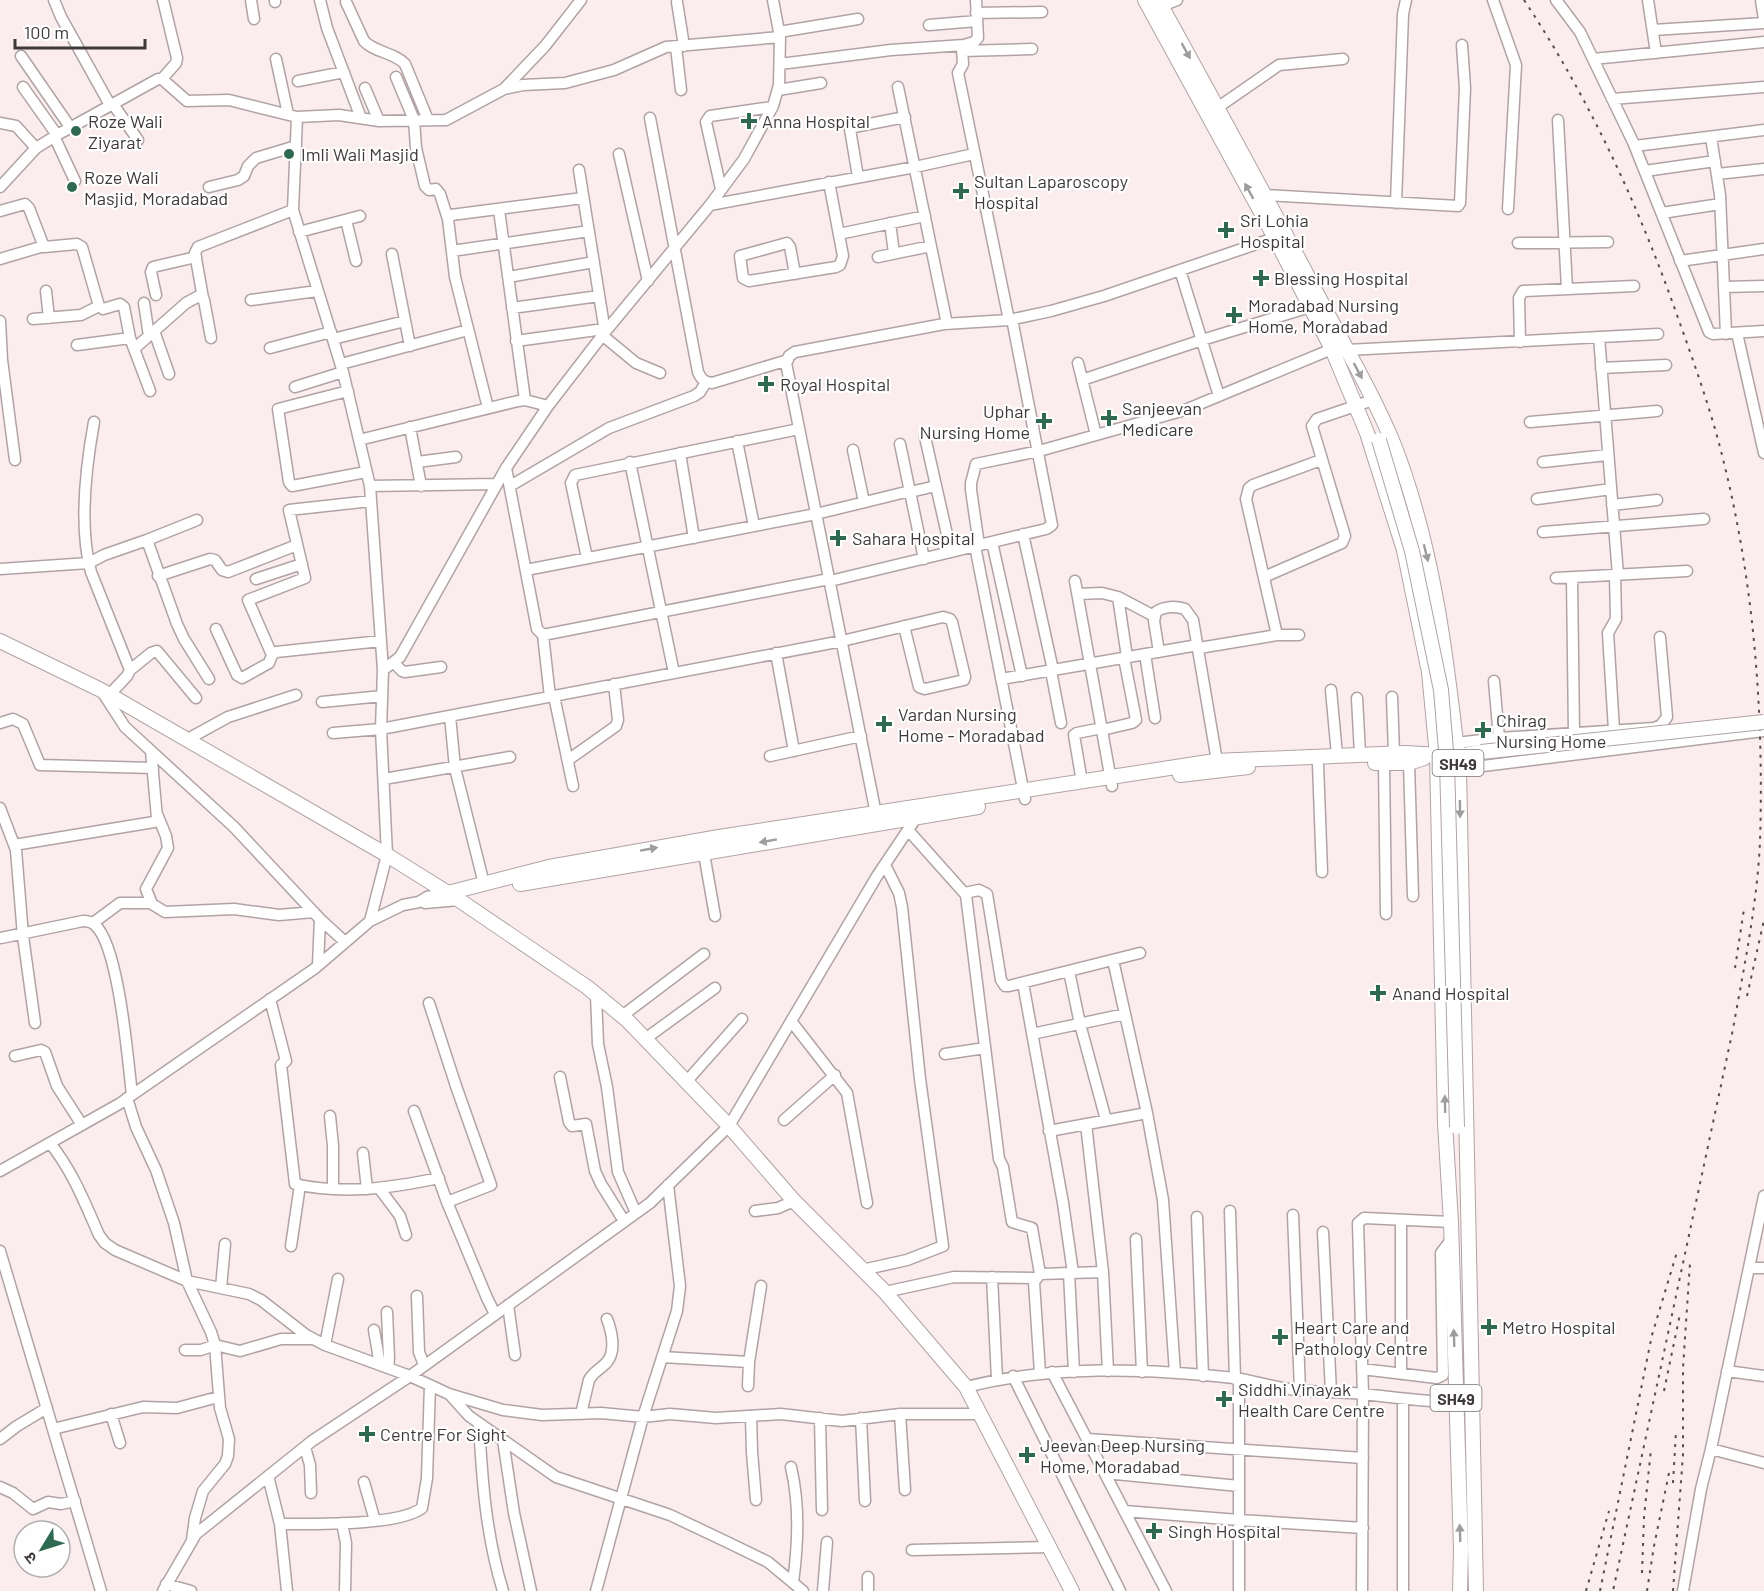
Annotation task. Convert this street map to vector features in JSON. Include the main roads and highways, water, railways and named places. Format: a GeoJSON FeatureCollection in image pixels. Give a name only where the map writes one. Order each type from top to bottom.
{"type":"FeatureCollection","features":[{"type":"Feature","properties":{"kind":"main road","name":"SH49"},"geometry":{"type":"LineString","coordinates":[[1145,0],[1347,350],[1376,406],[1394,447],[1413,502],[1430,567],[1458,756],[1476,1591]]}},
{"type":"Feature","properties":{"kind":"main road","name":"SH49"},"geometry":{"type":"LineString","coordinates":[[1160,3],[1264,195],[1310,307],[1332,349],[1362,421],[1404,550],[1429,672],[1445,1123],[1451,1222],[1461,1550],[1460,1591]]}},
{"type":"Feature","properties":{"kind":"main road","name":"SH49"},"geometry":{"type":"LineString","coordinates":[[1376,406],[1377,435],[1412,551],[1441,690],[1447,763],[1460,1180]]}},
{"type":"Feature","properties":{"kind":"main road","name":"SH49"},"geometry":{"type":"LineString","coordinates":[[1362,421],[1377,435]]}},
{"type":"Feature","properties":{"kind":"main road"},"geometry":{"type":"LineString","coordinates":[[0,641],[105,692],[387,855],[454,896],[596,995],[622,1016],[729,1126],[794,1201],[885,1292],[966,1387],[1072,1591]]}},
{"type":"Feature","properties":{"kind":"main road"},"geometry":{"type":"LineString","coordinates":[[1297,761],[1318,764],[1389,758],[1458,756],[1764,722]]}},
{"type":"Feature","properties":{"kind":"main road"},"geometry":{"type":"LineString","coordinates":[[454,896],[484,884],[549,867],[703,846],[1218,765],[1297,761],[1360,754],[1409,763],[1433,756]]}},
{"type":"Feature","properties":{"kind":"main road"},"geometry":{"type":"LineString","coordinates":[[1024,795],[1082,782],[1111,782]]}},
{"type":"Feature","properties":{"kind":"main road"},"geometry":{"type":"LineString","coordinates":[[454,896],[703,846]]}},
{"type":"Feature","properties":{"kind":"main road"},"geometry":{"type":"LineString","coordinates":[[1450,1194],[1460,1180],[1468,1196]]}},
{"type":"Feature","properties":{"kind":"railway"},"geometry":{"type":"LineString","coordinates":[[1524,0],[1547,35],[1588,108],[1625,184],[1672,301],[1699,378],[1722,455],[1742,550],[1758,696],[1760,842],[1750,936],[1733,1029],[1613,1591]]}},
{"type":"Feature","properties":{"kind":"railway"},"geometry":{"type":"LineString","coordinates":[[1735,968],[1744,909]]}},
{"type":"Feature","properties":{"kind":"railway"},"geometry":{"type":"LineString","coordinates":[[1747,996],[1764,920]]}},
{"type":"Feature","properties":{"kind":"railway"},"geometry":{"type":"LineString","coordinates":[[1600,1591],[1652,1335],[1677,1252]]}},
{"type":"Feature","properties":{"kind":"railway"},"geometry":{"type":"LineString","coordinates":[[1673,1591],[1683,1454],[1683,1368],[1690,1263]]}},
{"type":"Feature","properties":{"kind":"railway"},"geometry":{"type":"LineString","coordinates":[[1664,1391],[1680,1314]]}},
{"type":"Feature","properties":{"kind":"railway"},"geometry":{"type":"LineString","coordinates":[[1673,1483],[1676,1432]]}},
{"type":"Feature","properties":{"kind":"railway"},"geometry":{"type":"LineString","coordinates":[[1642,1573],[1644,1517],[1651,1449]]}},
{"type":"Feature","properties":{"kind":"railway"},"geometry":{"type":"LineString","coordinates":[[1647,1591],[1669,1473]]}},
{"type":"Feature","properties":{"kind":"railway"},"geometry":{"type":"LineString","coordinates":[[1586,1591],[1609,1511]]}},
{"type":"Feature","properties":{"kind":"place","name":"Anna Hospital"},"geometry":{"type":"Point","coordinates":[749,121]}},
{"type":"Feature","properties":{"kind":"place","name":"Roze Wali Ziyarat"},"geometry":{"type":"Point","coordinates":[76,131]}},
{"type":"Feature","properties":{"kind":"place","name":"Imli Wali Masjid"},"geometry":{"type":"Point","coordinates":[289,154]}},
{"type":"Feature","properties":{"kind":"place","name":"Roze Wali Masjid, Moradabad"},"geometry":{"type":"Point","coordinates":[72,187]}},
{"type":"Feature","properties":{"kind":"place","name":"Sultan Laparoscopy Hospital"},"geometry":{"type":"Point","coordinates":[961,191]}},
{"type":"Feature","properties":{"kind":"place","name":"Sri Lohia Hospital"},"geometry":{"type":"Point","coordinates":[1226,230]}},
{"type":"Feature","properties":{"kind":"place","name":"Blessing Hospital"},"geometry":{"type":"Point","coordinates":[1261,278]}},
{"type":"Feature","properties":{"kind":"place","name":"Moradabad Nursing Home, Moradabad"},"geometry":{"type":"Point","coordinates":[1234,315]}},
{"type":"Feature","properties":{"kind":"place","name":"Royal Hospital"},"geometry":{"type":"Point","coordinates":[766,384]}},
{"type":"Feature","properties":{"kind":"place","name":"Sanjeevan Medicare"},"geometry":{"type":"Point","coordinates":[1109,418]}},
{"type":"Feature","properties":{"kind":"place","name":"Uphar Nursing Home"},"geometry":{"type":"Point","coordinates":[1044,421]}},
{"type":"Feature","properties":{"kind":"place","name":"Sahara Hospital"},"geometry":{"type":"Point","coordinates":[838,538]}},
{"type":"Feature","properties":{"kind":"place","name":"Vardan Nursing Home - Moradabad"},"geometry":{"type":"Point","coordinates":[884,724]}},
{"type":"Feature","properties":{"kind":"place","name":"Chirag Nursing Home"},"geometry":{"type":"Point","coordinates":[1483,730]}},
{"type":"Feature","properties":{"kind":"place","name":"Anand Hospital"},"geometry":{"type":"Point","coordinates":[1378,993]}},
{"type":"Feature","properties":{"kind":"place","name":"Metro Hospital"},"geometry":{"type":"Point","coordinates":[1489,1327]}},
{"type":"Feature","properties":{"kind":"place","name":"Heart Care and Pathology Centre"},"geometry":{"type":"Point","coordinates":[1280,1337]}},
{"type":"Feature","properties":{"kind":"place","name":"Siddhi Vinayak Health Care Centre"},"geometry":{"type":"Point","coordinates":[1224,1399]}},
{"type":"Feature","properties":{"kind":"place","name":"Centre For Sight"},"geometry":{"type":"Point","coordinates":[367,1434]}},
{"type":"Feature","properties":{"kind":"place","name":"Jeevan Deep Nursing Home, Moradabad"},"geometry":{"type":"Point","coordinates":[1027,1455]}},
{"type":"Feature","properties":{"kind":"place","name":"Singh Hospital"},"geometry":{"type":"Point","coordinates":[1154,1531]}}]}
